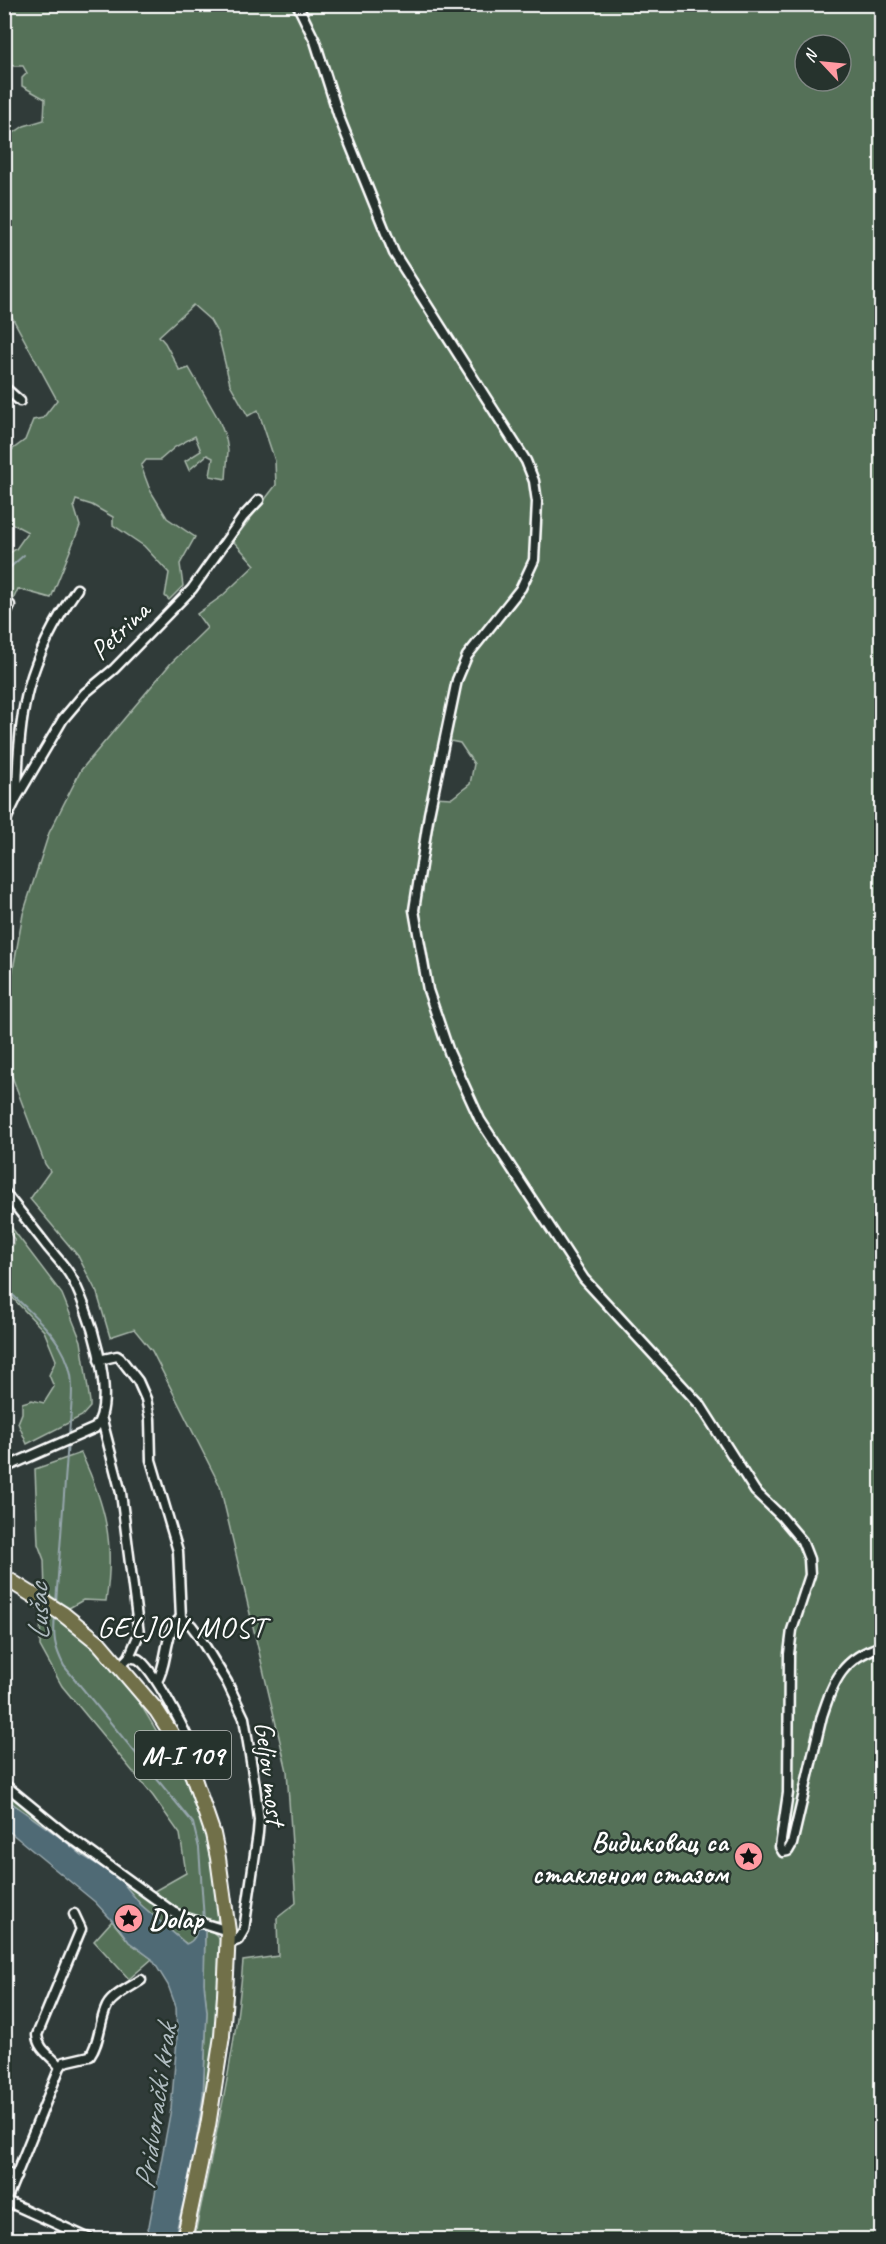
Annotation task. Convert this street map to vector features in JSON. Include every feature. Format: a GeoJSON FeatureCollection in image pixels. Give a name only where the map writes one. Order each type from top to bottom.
{"type":"FeatureCollection","features":[{"type":"Feature","properties":{"kind":"main road","name":"M-I 109"},"geometry":{"type":"LineString","coordinates":[[4,1577],[63,1614],[124,1661],[165,1722],[185,1759],[213,1834],[228,1937],[222,2036],[202,2162],[184,2240]]}},
{"type":"Feature","properties":{"kind":"street"},"geometry":{"type":"LineString","coordinates":[[297,4],[315,41],[339,117],[394,252],[526,460],[534,481],[537,502],[534,560],[521,588],[467,656],[457,680],[448,716],[414,910],[428,990],[448,1052],[480,1120],[584,1279],[701,1406],[755,1491],[781,1516],[802,1541],[810,1559],[810,1575],[792,1630],[789,1654],[788,1781],[780,1847],[783,1852],[788,1851],[792,1844],[822,1716],[829,1696],[851,1659],[867,1650],[882,1646]]}},
{"type":"Feature","properties":{"kind":"street"},"geometry":{"type":"LineString","coordinates":[[4,387],[20,401]]}},
{"type":"Feature","properties":{"kind":"street","name":"Petrina"},"geometry":{"type":"LineString","coordinates":[[4,824],[17,797],[63,719],[86,693],[114,669],[192,589],[243,517],[259,500]]}},
{"type":"Feature","properties":{"kind":"street","name":"Petrina"},"geometry":{"type":"LineString","coordinates":[[17,797],[18,739],[31,675],[58,616],[77,589]]}},
{"type":"Feature","properties":{"kind":"street"},"geometry":{"type":"LineString","coordinates":[[4,617],[10,605]]}},
{"type":"Feature","properties":{"kind":"street"},"geometry":{"type":"LineString","coordinates":[[4,1192],[69,1274],[83,1301],[99,1359],[105,1408],[102,1420],[95,1428],[4,1468]]}},
{"type":"Feature","properties":{"kind":"street"},"geometry":{"type":"LineString","coordinates":[[99,1359],[117,1356],[120,1358],[138,1381],[146,1398],[150,1419],[151,1460],[178,1551],[181,1618],[173,1628],[164,1667],[157,1681]]}},
{"type":"Feature","properties":{"kind":"street"},"geometry":{"type":"LineString","coordinates":[[102,1420],[122,1493],[139,1634],[124,1661]]}},
{"type":"Feature","properties":{"kind":"street","name":"Geljov most"},"geometry":{"type":"LineString","coordinates":[[181,1618],[197,1633],[235,1697],[244,1718],[253,1773],[259,1820],[253,1878],[244,1930],[238,1940],[228,1937]]}},
{"type":"Feature","properties":{"kind":"street"},"geometry":{"type":"LineString","coordinates":[[124,1661],[139,1659],[157,1681],[187,1733],[194,1753],[185,1759]]}},
{"type":"Feature","properties":{"kind":"street"},"geometry":{"type":"LineString","coordinates":[[4,1784],[64,1833],[173,1912],[210,1926],[228,1937]]}},
{"type":"Feature","properties":{"kind":"street"},"geometry":{"type":"LineString","coordinates":[[60,2067],[41,2049],[37,2035],[81,1929],[74,1914]]}},
{"type":"Feature","properties":{"kind":"street"},"geometry":{"type":"LineString","coordinates":[[92,2240],[5,2203],[60,2067],[64,2062],[90,2056],[95,2050],[107,2005],[141,1980]]}},
{"type":"Feature","properties":{"kind":"street"},"geometry":{"type":"LineString","coordinates":[[4,2171],[16,2177]]}},
{"type":"Feature","properties":{"kind":"green space"},"geometry":{"type":"Polygon","coordinates":[[[5,5],[296,5],[313,41],[393,253],[500,421],[533,481],[536,527],[527,573],[466,656],[413,910],[427,990],[479,1121],[583,1280],[700,1407],[754,1492],[801,1542],[809,1574],[791,1630],[787,1769],[778,1847],[785,1853],[823,1717],[846,1668],[881,1647],[881,2239],[194,2239],[229,2066],[243,1961],[278,1956],[277,1918],[296,1903],[287,1771],[220,1486],[152,1351],[134,1329],[110,1337],[97,1293],[78,1256],[30,1199],[50,1171],[45,1164],[5,1058],[9,992],[23,914],[49,833],[81,770],[171,663],[207,628],[197,614],[222,596],[255,565],[233,541],[276,485],[275,461],[258,410],[248,416],[230,384],[218,334],[210,320],[193,305],[159,336],[180,371],[189,368],[219,420],[228,451],[226,479],[210,476],[213,458],[207,455],[189,470],[185,461],[201,451],[195,436],[175,447],[160,460],[146,460],[141,466],[150,490],[167,518],[195,537],[180,564],[183,586],[169,600],[165,596],[169,573],[144,546],[113,525],[113,517],[92,505],[76,500],[74,506],[80,526],[51,598],[18,589],[5,617],[5,556],[16,549],[28,532],[5,520],[5,464],[8,463],[9,452],[25,440],[33,420],[43,418],[57,400],[5,304],[5,139],[24,126],[44,120],[45,99],[22,86],[22,78],[27,73],[23,66],[13,66],[5,56],[5,5]]]}},
{"type":"Feature","properties":{"kind":"green space"},"geometry":{"type":"Polygon","coordinates":[[[299,5],[881,5],[881,1644],[858,1653],[828,1695],[788,1849],[782,1849],[786,1818],[790,1654],[811,1575],[803,1541],[756,1491],[701,1405],[585,1279],[481,1120],[450,1051],[429,989],[415,910],[434,797],[452,798],[470,784],[474,764],[460,743],[445,740],[449,716],[468,657],[529,574],[535,481],[395,252],[299,5]]]}},
{"type":"Feature","properties":{"kind":"green space"},"geometry":{"type":"Polygon","coordinates":[[[5,1219],[62,1294],[81,1341],[90,1402],[90,1407],[82,1416],[27,1444],[18,1423],[22,1413],[22,1403],[32,1400],[44,1403],[54,1387],[49,1375],[56,1360],[44,1331],[5,1290],[5,1251],[14,1244],[14,1239],[5,1226],[5,1219]]]}},
{"type":"Feature","properties":{"kind":"green space"},"geometry":{"type":"Polygon","coordinates":[[[81,1453],[97,1490],[106,1525],[109,1543],[109,1580],[106,1601],[83,1600],[69,1608],[45,1592],[44,1560],[38,1544],[35,1469],[81,1453]]]}},
{"type":"Feature","properties":{"kind":"green space"},"geometry":{"type":"Polygon","coordinates":[[[41,1606],[83,1638],[120,1675],[141,1704],[188,1782],[203,1820],[216,1872],[218,1920],[201,1922],[192,1919],[149,1894],[186,1873],[180,1834],[153,1796],[62,1686],[40,1646],[41,1606]]]}},
{"type":"Feature","properties":{"kind":"green space"},"geometry":{"type":"Polygon","coordinates":[[[4,1785],[198,1926],[190,1943],[187,1944],[141,1905],[118,1877],[83,1856],[5,1798],[4,1785]]]}},
{"type":"Feature","properties":{"kind":"green space"},"geometry":{"type":"Polygon","coordinates":[[[112,1921],[129,1942],[152,1959],[129,1979],[94,1941],[112,1921]]]}},
{"type":"Feature","properties":{"kind":"green space"},"geometry":{"type":"Polygon","coordinates":[[[205,1928],[219,1939],[224,1956],[208,2100],[180,2239],[174,2240],[192,2169],[203,2096],[207,2012],[204,1983],[205,1928]]]}},
{"type":"Feature","properties":{"kind":"water"},"geometry":{"type":"Polygon","coordinates":[[[4,1798],[83,1856],[118,1877],[141,1905],[186,1944],[193,1939],[198,1926],[205,1928],[204,1983],[207,2012],[203,2096],[192,2169],[174,2239],[144,2239],[149,2226],[171,2109],[177,2040],[176,2007],[168,1985],[152,1959],[129,1942],[95,1902],[5,1828],[4,1798]]]}},
{"type":"Feature","properties":{"kind":"waterway","name":"Lušac"},"geometry":{"type":"LineString","coordinates":[[4,573],[24,555]]}},
{"type":"Feature","properties":{"kind":"waterway","name":"Lušac"},"geometry":{"type":"LineString","coordinates":[[4,1286],[45,1326],[67,1361],[72,1390],[69,1436]]}},
{"type":"Feature","properties":{"kind":"waterway","name":"Lušac"},"geometry":{"type":"LineString","coordinates":[[56,1603],[68,1441]]}},
{"type":"Feature","properties":{"kind":"waterway","name":"Lušac"},"geometry":{"type":"LineString","coordinates":[[55,1615],[55,1641],[64,1666],[193,1823],[199,1848],[204,1920]]}},
{"type":"Feature","properties":{"kind":"place","name":"Видиковац са стакленом стазом"},"geometry":{"type":"Point","coordinates":[749,1857]}},
{"type":"Feature","properties":{"kind":"place","name":"Dolap"},"geometry":{"type":"Point","coordinates":[128,1918]}},
{"type":"Feature","properties":{"kind":"district","name":"GELJOV MOST"},"geometry":{"type":"Point","coordinates":[182,1627]}},
{"type":"Feature","properties":{"kind":"water label","name":"Pridvorački krak"},"geometry":{"type":"Point","coordinates":[155,2107]}}]}
